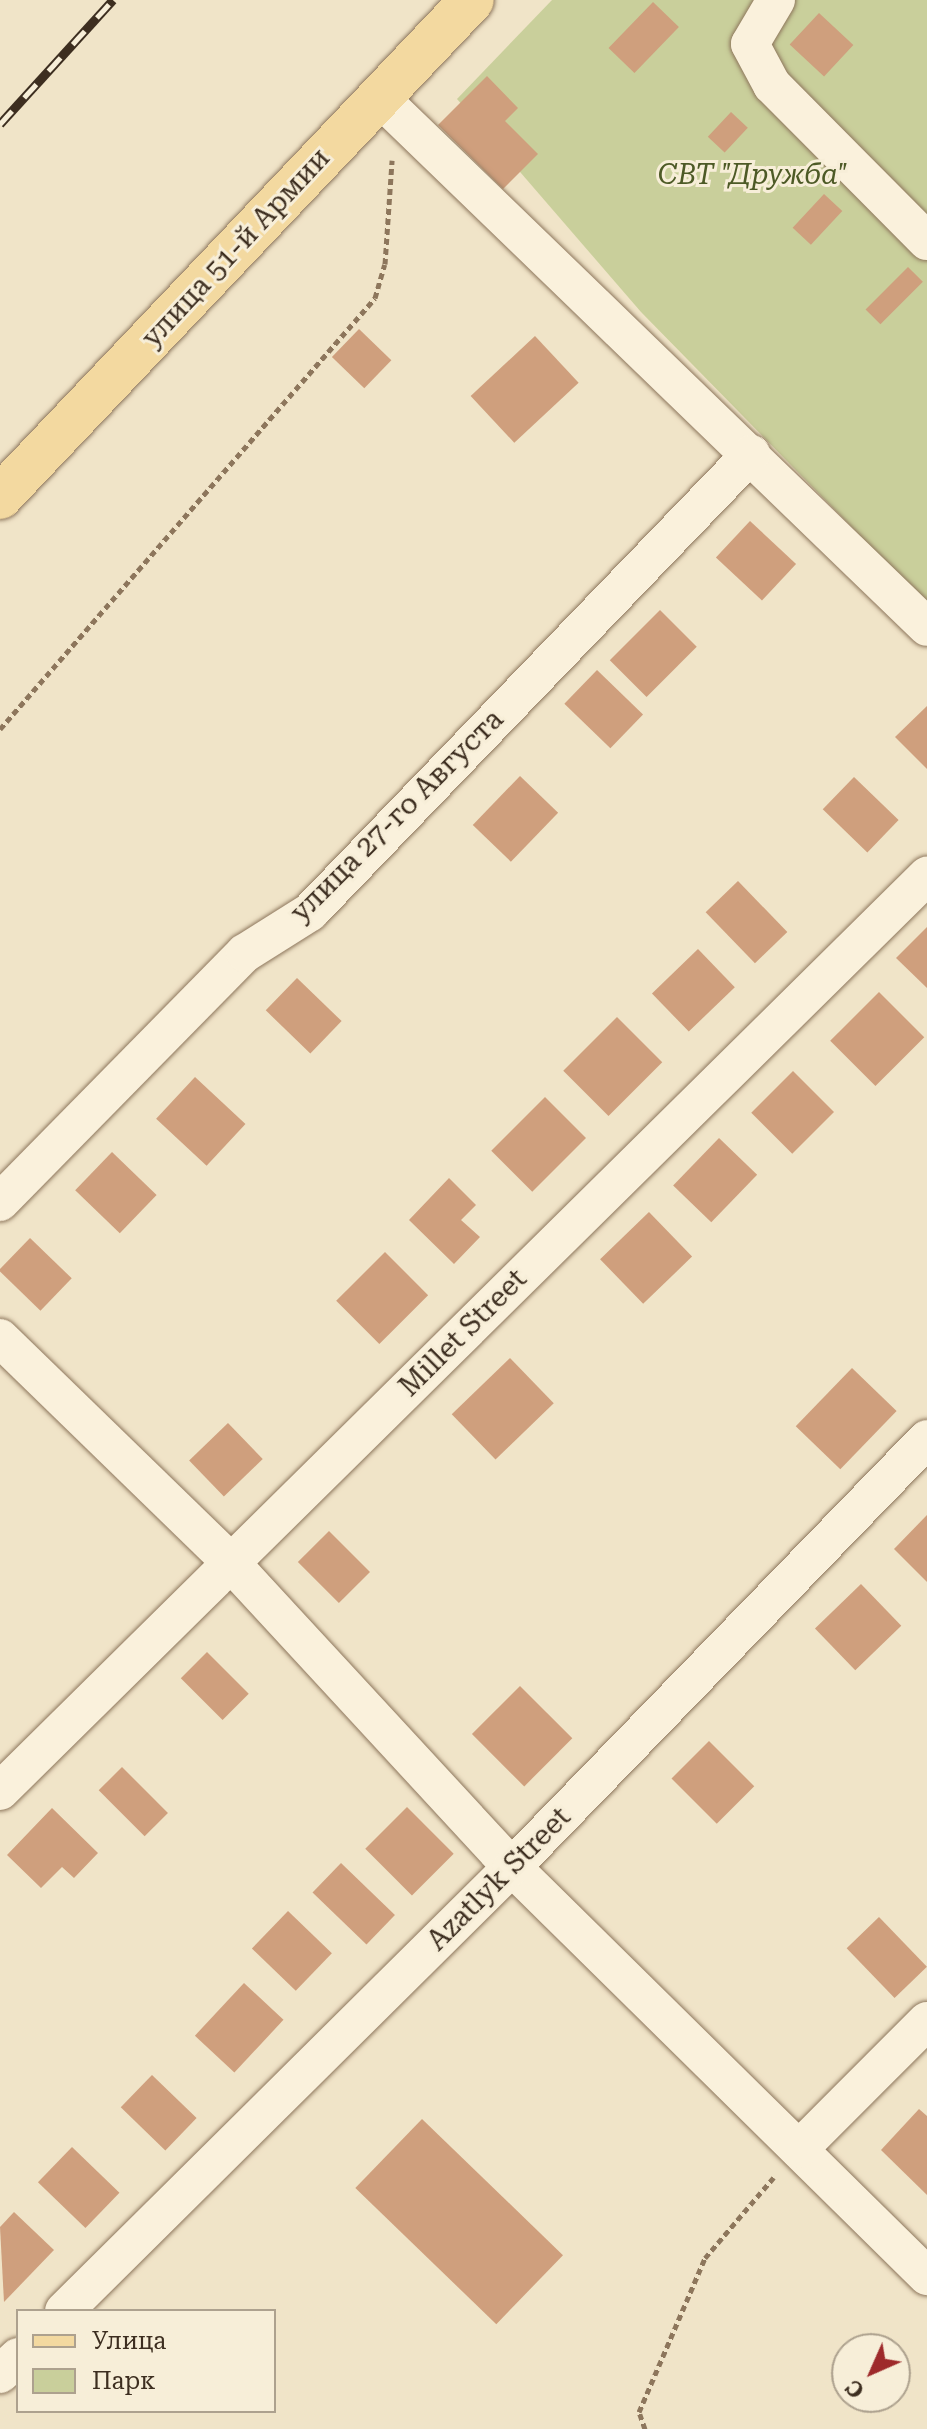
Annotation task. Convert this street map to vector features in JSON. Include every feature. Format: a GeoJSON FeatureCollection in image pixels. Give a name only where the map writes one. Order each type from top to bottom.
{"type":"FeatureCollection","features":[{"type":"Feature","properties":{"kind":"main road","name":"улица 51-й Армии"},"geometry":{"type":"LineString","coordinates":[[0,497],[472,0]]}},
{"type":"Feature","properties":{"kind":"street"},"geometry":{"type":"LineString","coordinates":[[776,0],[750,44],[772,85],[927,241]]}},
{"type":"Feature","properties":{"kind":"street"},"geometry":{"type":"LineString","coordinates":[[379,97],[927,627]]}},
{"type":"Feature","properties":{"kind":"street","name":"улица 27-го Августа"},"geometry":{"type":"LineString","coordinates":[[0,1202],[245,953],[310,912],[751,454]]}},
{"type":"Feature","properties":{"kind":"street","name":"Millet Street"},"geometry":{"type":"LineString","coordinates":[[0,1791],[927,876]]}},
{"type":"Feature","properties":{"kind":"street"},"geometry":{"type":"LineString","coordinates":[[0,1338],[231,1563],[512,1867],[927,2276]]}},
{"type":"Feature","properties":{"kind":"street","name":"Azatlyk Street"},"geometry":{"type":"LineString","coordinates":[[66,2309],[512,1867],[927,1439]]}},
{"type":"Feature","properties":{"kind":"street"},"geometry":{"type":"LineString","coordinates":[[799,2149],[927,2021]]}},
{"type":"Feature","properties":{"kind":"street"},"geometry":{"type":"LineString","coordinates":[[0,2374],[16,2359]]}},
{"type":"Feature","properties":{"kind":"path"},"geometry":{"type":"LineString","coordinates":[[0,729],[375,298],[385,264],[392,158],[414,131]]}},
{"type":"Feature","properties":{"kind":"path"},"geometry":{"type":"LineString","coordinates":[[645,2429],[639,2412],[705,2258],[799,2149]]}},
{"type":"Feature","properties":{"kind":"green space","name":"СВТ \"Дружба\""},"geometry":{"type":"Polygon","coordinates":[[[552,0],[927,0],[927,604],[641,312],[457,99],[552,0]]]}},
{"type":"Feature","properties":{"kind":"building"},"geometry":{"type":"Polygon","coordinates":[[[653,2],[679,27],[634,73],[609,48],[653,2]]]}},
{"type":"Feature","properties":{"kind":"building"},"geometry":{"type":"Polygon","coordinates":[[[819,13],[853,45],[824,77],[790,44],[819,13]]]}},
{"type":"Feature","properties":{"kind":"building"},"geometry":{"type":"Polygon","coordinates":[[[487,76],[518,108],[505,121],[538,154],[503,189],[438,125],[487,76]]]}},
{"type":"Feature","properties":{"kind":"building"},"geometry":{"type":"Polygon","coordinates":[[[731,112],[748,128],[725,153],[708,137],[731,112]]]}},
{"type":"Feature","properties":{"kind":"building"},"geometry":{"type":"Polygon","coordinates":[[[824,194],[842,211],[811,245],[793,228],[824,194]]]}},
{"type":"Feature","properties":{"kind":"building"},"geometry":{"type":"Polygon","coordinates":[[[908,267],[923,282],[880,324],[866,309],[908,267]]]}},
{"type":"Feature","properties":{"kind":"building"},"geometry":{"type":"Polygon","coordinates":[[[359,329],[391,360],[364,388],[332,357],[359,329]]]}},
{"type":"Feature","properties":{"kind":"building"},"geometry":{"type":"Polygon","coordinates":[[[535,336],[579,383],[514,443],[471,396],[535,336]]]}},
{"type":"Feature","properties":{"kind":"building"},"geometry":{"type":"Polygon","coordinates":[[[750,521],[796,564],[762,601],[716,558],[750,521]]]}},
{"type":"Feature","properties":{"kind":"building"},"geometry":{"type":"Polygon","coordinates":[[[660,610],[697,647],[647,697],[610,660],[660,610]]]}},
{"type":"Feature","properties":{"kind":"building"},"geometry":{"type":"Polygon","coordinates":[[[597,670],[643,714],[610,748],[564,704],[597,670]]]}},
{"type":"Feature","properties":{"kind":"building"},"geometry":{"type":"Polygon","coordinates":[[[927,706],[927,769],[895,737],[927,706]]]}},
{"type":"Feature","properties":{"kind":"building"},"geometry":{"type":"Polygon","coordinates":[[[520,776],[558,813],[511,862],[473,825],[520,776]]]}},
{"type":"Feature","properties":{"kind":"building"},"geometry":{"type":"Polygon","coordinates":[[[854,777],[899,820],[867,852],[823,809],[854,777]]]}},
{"type":"Feature","properties":{"kind":"building"},"geometry":{"type":"Polygon","coordinates":[[[738,881],[787,932],[755,963],[706,912],[738,881]]]}},
{"type":"Feature","properties":{"kind":"building"},"geometry":{"type":"Polygon","coordinates":[[[927,927],[927,988],[896,958],[927,927]]]}},
{"type":"Feature","properties":{"kind":"building"},"geometry":{"type":"Polygon","coordinates":[[[698,949],[735,987],[689,1032],[652,993],[698,949]]]}},
{"type":"Feature","properties":{"kind":"building"},"geometry":{"type":"Polygon","coordinates":[[[297,978],[342,1021],[310,1053],[266,1010],[297,978]]]}},
{"type":"Feature","properties":{"kind":"building"},"geometry":{"type":"Polygon","coordinates":[[[879,992],[924,1037],[875,1086],[830,1041],[879,992]]]}},
{"type":"Feature","properties":{"kind":"building"},"geometry":{"type":"Polygon","coordinates":[[[617,1017],[662,1062],[609,1116],[563,1071],[617,1017]]]}},
{"type":"Feature","properties":{"kind":"building"},"geometry":{"type":"Polygon","coordinates":[[[793,1071],[834,1112],[792,1154],[751,1113],[793,1071]]]}},
{"type":"Feature","properties":{"kind":"building"},"geometry":{"type":"Polygon","coordinates":[[[195,1077],[245,1124],[207,1166],[156,1119],[195,1077]]]}},
{"type":"Feature","properties":{"kind":"building"},"geometry":{"type":"Polygon","coordinates":[[[545,1097],[586,1138],[532,1192],[491,1151],[545,1097]]]}},
{"type":"Feature","properties":{"kind":"building"},"geometry":{"type":"Polygon","coordinates":[[[719,1138],[757,1175],[711,1222],[673,1185],[719,1138]]]}},
{"type":"Feature","properties":{"kind":"building"},"geometry":{"type":"Polygon","coordinates":[[[112,1152],[157,1195],[120,1233],[75,1190],[112,1152]]]}},
{"type":"Feature","properties":{"kind":"building"},"geometry":{"type":"Polygon","coordinates":[[[449,1178],[476,1205],[461,1220],[480,1237],[454,1264],[409,1220],[449,1178]]]}},
{"type":"Feature","properties":{"kind":"building"},"geometry":{"type":"Polygon","coordinates":[[[649,1212],[692,1257],[643,1304],[600,1259],[649,1212]]]}},
{"type":"Feature","properties":{"kind":"building"},"geometry":{"type":"Polygon","coordinates":[[[30,1238],[72,1278],[40,1311],[0,1272],[30,1238]]]}},
{"type":"Feature","properties":{"kind":"building"},"geometry":{"type":"Polygon","coordinates":[[[385,1252],[428,1295],[379,1344],[336,1301],[385,1252]]]}},
{"type":"Feature","properties":{"kind":"building"},"geometry":{"type":"Polygon","coordinates":[[[510,1358],[554,1403],[495,1460],[452,1414],[510,1358]]]}},
{"type":"Feature","properties":{"kind":"building"},"geometry":{"type":"Polygon","coordinates":[[[852,1368],[897,1411],[840,1469],[796,1426],[852,1368]]]}},
{"type":"Feature","properties":{"kind":"building"},"geometry":{"type":"Polygon","coordinates":[[[228,1423],[263,1459],[224,1496],[189,1461],[228,1423]]]}},
{"type":"Feature","properties":{"kind":"building"},"geometry":{"type":"Polygon","coordinates":[[[927,1515],[927,1582],[894,1549],[927,1515]]]}},
{"type":"Feature","properties":{"kind":"building"},"geometry":{"type":"Polygon","coordinates":[[[329,1531],[370,1572],[339,1603],[298,1562],[329,1531]]]}},
{"type":"Feature","properties":{"kind":"building"},"geometry":{"type":"Polygon","coordinates":[[[861,1584],[901,1626],[855,1670],[815,1628],[861,1584]]]}},
{"type":"Feature","properties":{"kind":"building"},"geometry":{"type":"Polygon","coordinates":[[[207,1652],[249,1694],[223,1720],[181,1678],[207,1652]]]}},
{"type":"Feature","properties":{"kind":"building"},"geometry":{"type":"Polygon","coordinates":[[[520,1686],[572,1738],[524,1786],[472,1734],[520,1686]]]}},
{"type":"Feature","properties":{"kind":"building"},"geometry":{"type":"Polygon","coordinates":[[[709,1741],[754,1786],[717,1824],[672,1778],[709,1741]]]}},
{"type":"Feature","properties":{"kind":"building"},"geometry":{"type":"Polygon","coordinates":[[[122,1767],[168,1813],[145,1836],[99,1790],[122,1767]]]}},
{"type":"Feature","properties":{"kind":"building"},"geometry":{"type":"Polygon","coordinates":[[[407,1807],[454,1854],[412,1895],[365,1849],[407,1807]]]}},
{"type":"Feature","properties":{"kind":"building"},"geometry":{"type":"Polygon","coordinates":[[[52,1808],[98,1853],[74,1878],[62,1867],[41,1888],[7,1855],[52,1808]]]}},
{"type":"Feature","properties":{"kind":"building"},"geometry":{"type":"Polygon","coordinates":[[[341,1863],[395,1915],[366,1945],[313,1892],[341,1863]]]}},
{"type":"Feature","properties":{"kind":"building"},"geometry":{"type":"Polygon","coordinates":[[[288,1911],[332,1953],[296,1991],[252,1948],[288,1911]]]}},
{"type":"Feature","properties":{"kind":"building"},"geometry":{"type":"Polygon","coordinates":[[[879,1917],[927,1967],[895,1998],[847,1948],[879,1917]]]}},
{"type":"Feature","properties":{"kind":"building"},"geometry":{"type":"Polygon","coordinates":[[[244,1983],[283,2020],[234,2072],[195,2036],[244,1983]]]}},
{"type":"Feature","properties":{"kind":"building"},"geometry":{"type":"Polygon","coordinates":[[[152,2075],[197,2118],[165,2150],[121,2107],[152,2075]]]}},
{"type":"Feature","properties":{"kind":"building"},"geometry":{"type":"Polygon","coordinates":[[[919,2109],[927,2116],[927,2195],[881,2150],[919,2109]]]}},
{"type":"Feature","properties":{"kind":"building"},"geometry":{"type":"Polygon","coordinates":[[[422,2119],[563,2255],[496,2324],[355,2188],[422,2119]]]}},
{"type":"Feature","properties":{"kind":"building"},"geometry":{"type":"Polygon","coordinates":[[[72,2147],[119,2193],[85,2228],[38,2182],[72,2147]]]}},
{"type":"Feature","properties":{"kind":"building"},"geometry":{"type":"Polygon","coordinates":[[[14,2212],[54,2250],[4,2302],[0,2227],[14,2212]]]}},
{"type":"Feature","properties":{"kind":"railway"},"geometry":{"type":"LineString","coordinates":[[0,124],[113,0]]}}]}
